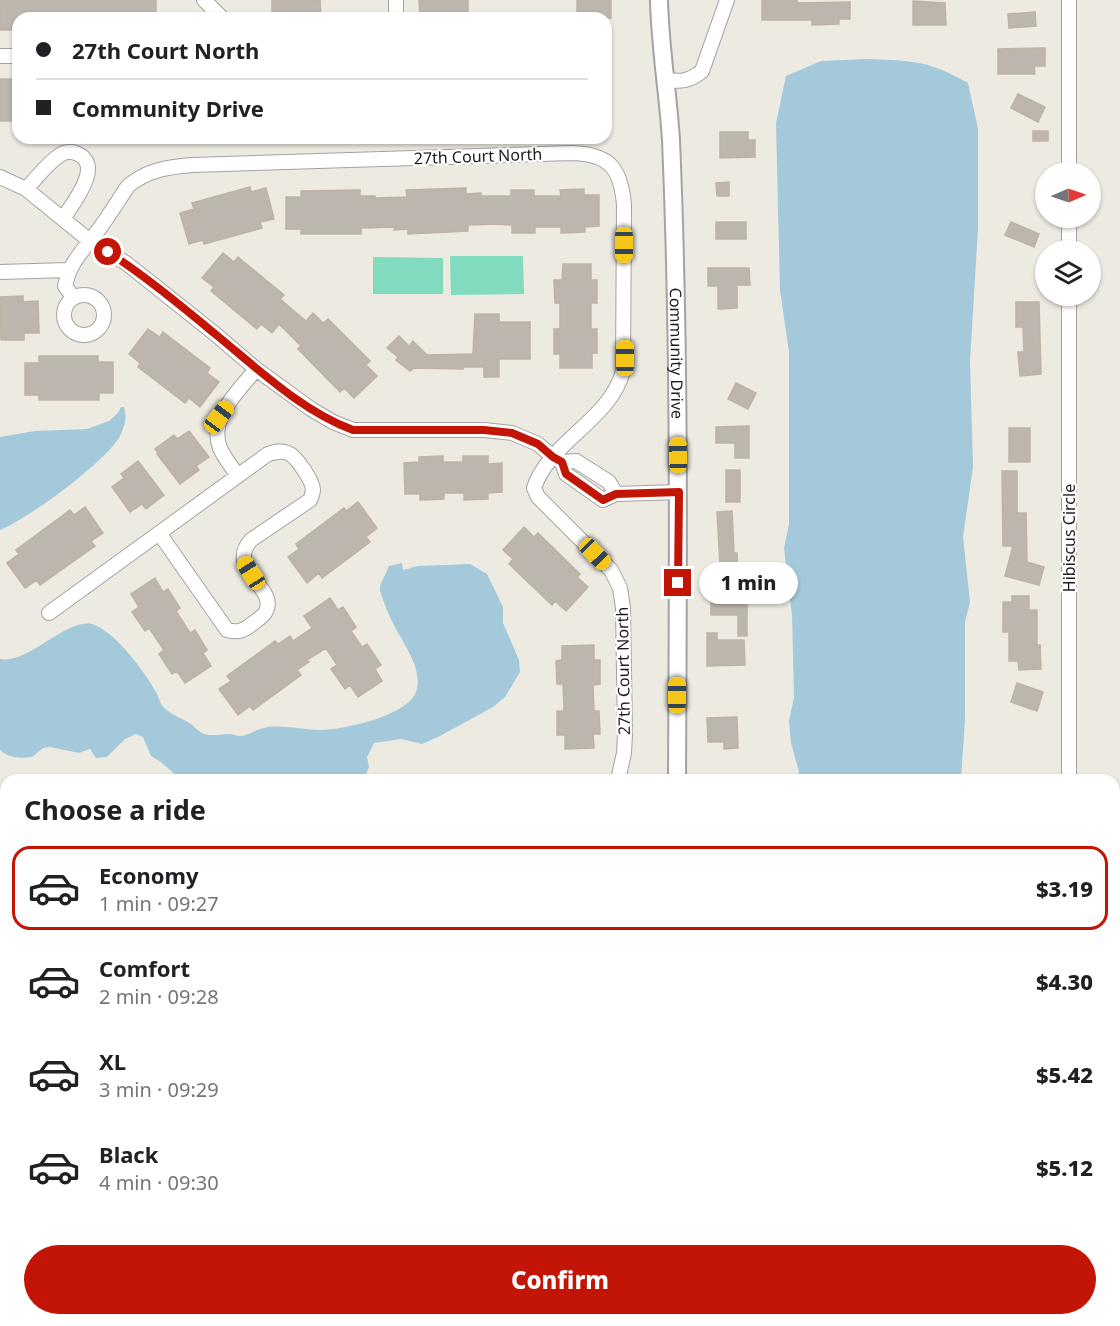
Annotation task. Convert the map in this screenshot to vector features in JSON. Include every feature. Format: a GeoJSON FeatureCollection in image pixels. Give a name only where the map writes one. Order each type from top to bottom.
{"type":"FeatureCollection","features":[{"type":"Feature","properties":{"kind":"street"},"geometry":{"type":"LineString","coordinates":[[204,0],[216,12]]}},
{"type":"Feature","properties":{"kind":"street","name":"Community Drive"},"geometry":{"type":"LineString","coordinates":[[659,0],[670,139],[679,492],[676,774]]}},
{"type":"Feature","properties":{"kind":"street"},"geometry":{"type":"LineString","coordinates":[[666,80],[685,81],[702,71],[727,0]]}},
{"type":"Feature","properties":{"kind":"street"},"geometry":{"type":"LineString","coordinates":[[1069,0],[1069,162]]}},
{"type":"Feature","properties":{"kind":"street"},"geometry":{"type":"LineString","coordinates":[[26,189],[62,153],[72,152],[81,155],[87,162],[89,171],[81,190],[63,219]]}},
{"type":"Feature","properties":{"kind":"street","name":"27th Court North"},"geometry":{"type":"LineString","coordinates":[[71,265],[128,186],[152,171],[166,168],[204,164],[572,153],[585,153],[600,157],[611,164],[622,188],[623,371],[614,394],[558,459],[537,479],[534,488],[538,497],[611,570],[622,597],[625,734],[619,774]]}},
{"type":"Feature","properties":{"kind":"street"},"geometry":{"type":"LineString","coordinates":[[0,177],[26,189],[90,241],[126,263],[256,369],[333,422],[353,430],[484,430],[512,433],[538,444],[558,459],[576,461],[609,482],[616,494],[679,492]]}},
{"type":"Feature","properties":{"kind":"street"},"geometry":{"type":"LineString","coordinates":[[0,272],[71,265],[65,286],[73,297]]}},
{"type":"Feature","properties":{"kind":"street","name":"Hibiscus Circle"},"geometry":{"type":"LineString","coordinates":[[1069,306],[1069,774]]}},
{"type":"Feature","properties":{"kind":"street"},"geometry":{"type":"LineString","coordinates":[[237,476],[220,447],[217,427],[219,417],[256,369]]}},
{"type":"Feature","properties":{"kind":"street"},"geometry":{"type":"LineString","coordinates":[[49,613],[237,476],[268,454],[277,451],[287,452],[295,458],[313,490],[310,500],[303,506],[251,540],[245,547],[244,563],[266,596],[268,604],[266,613],[245,630],[236,633],[227,630],[159,533]]}},
{"type":"Feature","properties":{"kind":"green space"},"geometry":{"type":"Polygon","coordinates":[[[450,256],[523,256],[524,294],[451,295],[450,256]]]}},
{"type":"Feature","properties":{"kind":"green space"},"geometry":{"type":"Polygon","coordinates":[[[373,257],[443,258],[443,294],[373,294],[373,257]]]}},
{"type":"Feature","properties":{"kind":"water"},"geometry":{"type":"Polygon","coordinates":[[[897,60],[919,63],[954,75],[968,83],[978,129],[978,229],[970,361],[973,467],[963,537],[970,602],[965,622],[965,719],[961,774],[798,774],[791,743],[789,721],[794,697],[792,615],[784,548],[789,524],[789,352],[780,290],[776,123],[786,76],[821,61],[897,60]]]}},
{"type":"Feature","properties":{"kind":"water"},"geometry":{"type":"Polygon","coordinates":[[[121,407],[124,407],[125,420],[121,434],[114,445],[66,488],[29,514],[0,530],[0,437],[35,431],[87,429],[109,421],[121,407]]]}},
{"type":"Feature","properties":{"kind":"water"},"geometry":{"type":"Polygon","coordinates":[[[402,563],[403,570],[418,566],[470,564],[487,574],[503,607],[503,623],[519,660],[520,672],[505,697],[493,707],[440,736],[422,744],[401,739],[374,743],[367,757],[369,767],[366,774],[175,774],[151,756],[143,737],[136,734],[125,739],[107,757],[96,758],[90,749],[79,753],[50,747],[43,748],[32,757],[23,758],[11,756],[0,750],[0,659],[11,659],[23,655],[61,633],[85,624],[95,625],[113,637],[137,664],[156,692],[161,704],[171,713],[205,734],[240,736],[275,727],[332,729],[374,720],[401,708],[416,692],[418,684],[415,666],[390,617],[380,591],[389,566],[402,563]]]}},
{"type":"Feature","properties":{"kind":"building"},"geometry":{"type":"Polygon","coordinates":[[[0,0],[156,0],[156,12],[12,12],[12,30],[0,30],[0,0]]]}},
{"type":"Feature","properties":{"kind":"building"},"geometry":{"type":"Polygon","coordinates":[[[272,0],[320,0],[321,12],[272,12],[272,0]]]}},
{"type":"Feature","properties":{"kind":"building"},"geometry":{"type":"Polygon","coordinates":[[[419,0],[468,0],[468,12],[420,12],[419,0]]]}},
{"type":"Feature","properties":{"kind":"building"},"geometry":{"type":"Polygon","coordinates":[[[577,0],[611,0],[611,12],[577,12],[577,0]]]}},
{"type":"Feature","properties":{"kind":"building"},"geometry":{"type":"Polygon","coordinates":[[[762,0],[797,0],[797,3],[850,2],[850,19],[839,19],[839,24],[812,25],[812,20],[762,20],[762,0]]]}},
{"type":"Feature","properties":{"kind":"building"},"geometry":{"type":"Polygon","coordinates":[[[913,1],[945,3],[946,25],[913,25],[913,1]]]}},
{"type":"Feature","properties":{"kind":"building"},"geometry":{"type":"Polygon","coordinates":[[[1035,12],[1036,26],[1009,28],[1008,14],[1035,12]]]}},
{"type":"Feature","properties":{"kind":"building"},"geometry":{"type":"Polygon","coordinates":[[[1045,48],[1045,66],[1034,66],[1035,74],[998,74],[998,49],[1045,48]]]}},
{"type":"Feature","properties":{"kind":"building"},"geometry":{"type":"Polygon","coordinates":[[[0,79],[12,79],[12,121],[0,121],[0,79]]]}},
{"type":"Feature","properties":{"kind":"building"},"geometry":{"type":"Polygon","coordinates":[[[1018,94],[1045,107],[1038,122],[1011,108],[1018,94]]]}},
{"type":"Feature","properties":{"kind":"building"},"geometry":{"type":"Polygon","coordinates":[[[1033,131],[1048,131],[1048,141],[1033,141],[1033,131]]]}},
{"type":"Feature","properties":{"kind":"building"},"geometry":{"type":"Polygon","coordinates":[[[720,132],[748,132],[748,140],[755,140],[755,157],[720,158],[720,132]]]}},
{"type":"Feature","properties":{"kind":"building"},"geometry":{"type":"Polygon","coordinates":[[[729,182],[729,196],[717,196],[716,183],[729,182]]]}},
{"type":"Feature","properties":{"kind":"building"},"geometry":{"type":"Polygon","coordinates":[[[250,187],[251,192],[266,188],[274,219],[260,222],[262,228],[204,244],[203,240],[189,244],[180,213],[194,209],[192,203],[250,187]]]}},
{"type":"Feature","properties":{"kind":"building"},"geometry":{"type":"Polygon","coordinates":[[[466,188],[466,194],[481,193],[481,196],[511,196],[511,190],[534,190],[534,196],[561,196],[560,190],[584,189],[584,195],[599,195],[599,226],[585,227],[585,232],[561,233],[561,227],[535,227],[535,233],[512,233],[512,225],[496,224],[468,225],[468,231],[408,234],[408,229],[394,230],[394,227],[361,228],[361,234],[301,234],[301,229],[286,229],[286,197],[301,197],[301,191],[360,190],[360,196],[375,196],[375,198],[407,197],[406,190],[466,188]]]}},
{"type":"Feature","properties":{"kind":"building"},"geometry":{"type":"Polygon","coordinates":[[[716,222],[746,222],[746,239],[716,239],[716,222]]]}},
{"type":"Feature","properties":{"kind":"building"},"geometry":{"type":"Polygon","coordinates":[[[1011,222],[1039,234],[1034,247],[1005,235],[1011,222]]]}},
{"type":"Feature","properties":{"kind":"building"},"geometry":{"type":"Polygon","coordinates":[[[223,253],[234,262],[238,257],[284,295],[280,299],[306,321],[313,313],[323,323],[328,319],[370,361],[366,365],[377,376],[354,398],[344,388],[340,392],[298,349],[301,346],[279,324],[272,333],[261,324],[257,329],[211,291],[214,287],[202,278],[223,253]]]}},
{"type":"Feature","properties":{"kind":"building"},"geometry":{"type":"Polygon","coordinates":[[[563,264],[591,264],[591,280],[597,280],[597,303],[591,303],[591,329],[597,329],[597,353],[592,353],[592,368],[560,368],[560,354],[554,354],[554,329],[560,329],[560,303],[555,303],[554,280],[562,280],[563,264]]]}},
{"type":"Feature","properties":{"kind":"building"},"geometry":{"type":"Polygon","coordinates":[[[708,268],[749,268],[750,285],[737,285],[737,308],[718,309],[718,286],[708,286],[708,268]]]}},
{"type":"Feature","properties":{"kind":"building"},"geometry":{"type":"Polygon","coordinates":[[[23,296],[23,302],[38,301],[39,333],[24,333],[24,340],[1,340],[0,297],[23,296]]]}},
{"type":"Feature","properties":{"kind":"building"},"geometry":{"type":"Polygon","coordinates":[[[1016,302],[1035,302],[1035,306],[1039,306],[1041,374],[1020,376],[1018,352],[1024,352],[1023,327],[1016,327],[1016,302]]]}},
{"type":"Feature","properties":{"kind":"building"},"geometry":{"type":"Polygon","coordinates":[[[475,314],[499,314],[499,322],[530,322],[530,359],[499,359],[499,377],[484,377],[484,367],[414,368],[410,371],[396,360],[398,357],[387,348],[399,336],[409,346],[413,341],[427,355],[473,354],[475,314]]]}},
{"type":"Feature","properties":{"kind":"building"},"geometry":{"type":"Polygon","coordinates":[[[148,329],[160,337],[163,332],[210,368],[207,373],[219,382],[200,407],[189,398],[185,403],[138,367],[140,363],[129,354],[148,329]]]}},
{"type":"Feature","properties":{"kind":"building"},"geometry":{"type":"Polygon","coordinates":[[[39,356],[98,356],[98,362],[113,362],[113,393],[99,393],[99,400],[39,400],[39,395],[25,395],[25,363],[39,363],[39,356]]]}},
{"type":"Feature","properties":{"kind":"building"},"geometry":{"type":"Polygon","coordinates":[[[736,383],[756,393],[748,409],[728,399],[736,383]]]}},
{"type":"Feature","properties":{"kind":"building"},"geometry":{"type":"Polygon","coordinates":[[[749,426],[749,458],[735,458],[735,443],[716,443],[716,427],[749,426]]]}},
{"type":"Feature","properties":{"kind":"building"},"geometry":{"type":"Polygon","coordinates":[[[1009,428],[1030,428],[1030,462],[1009,462],[1009,428]]]}},
{"type":"Feature","properties":{"kind":"building"},"geometry":{"type":"Polygon","coordinates":[[[189,431],[209,457],[196,466],[199,470],[180,484],[155,449],[174,435],[177,439],[189,431]]]}},
{"type":"Feature","properties":{"kind":"building"},"geometry":{"type":"Polygon","coordinates":[[[443,456],[443,462],[463,462],[463,456],[488,456],[488,464],[502,463],[502,492],[488,493],[488,499],[464,500],[464,493],[444,493],[444,499],[420,500],[420,494],[405,494],[404,463],[419,462],[419,457],[443,456]]]}},
{"type":"Feature","properties":{"kind":"building"},"geometry":{"type":"Polygon","coordinates":[[[138,461],[164,495],[146,509],[142,504],[130,512],[112,487],[124,478],[121,474],[138,461]]]}},
{"type":"Feature","properties":{"kind":"building"},"geometry":{"type":"Polygon","coordinates":[[[726,470],[740,470],[740,502],[726,502],[726,470]]]}},
{"type":"Feature","properties":{"kind":"building"},"geometry":{"type":"Polygon","coordinates":[[[1002,471],[1017,471],[1017,513],[1026,513],[1027,562],[1044,567],[1039,585],[1005,576],[1013,546],[1003,546],[1002,471]]]}},
{"type":"Feature","properties":{"kind":"building"},"geometry":{"type":"Polygon","coordinates":[[[358,502],[377,528],[366,537],[370,542],[322,578],[319,573],[307,583],[288,557],[299,549],[296,544],[344,508],[346,511],[358,502]]]}},
{"type":"Feature","properties":{"kind":"building"},"geometry":{"type":"Polygon","coordinates":[[[85,507],[103,533],[91,541],[95,546],[40,585],[37,580],[25,588],[7,563],[19,554],[16,550],[70,510],[74,515],[85,507]]]}},
{"type":"Feature","properties":{"kind":"building"},"geometry":{"type":"Polygon","coordinates":[[[732,511],[739,593],[747,593],[747,636],[738,636],[738,615],[711,615],[711,600],[722,600],[717,512],[732,511]]]}},
{"type":"Feature","properties":{"kind":"building"},"geometry":{"type":"Polygon","coordinates":[[[524,527],[534,537],[538,533],[580,574],[577,577],[588,587],[566,611],[555,601],[552,605],[509,564],[513,559],[503,550],[524,527]]]}},
{"type":"Feature","properties":{"kind":"building"},"geometry":{"type":"Polygon","coordinates":[[[155,578],[163,592],[168,589],[180,608],[176,611],[190,633],[195,630],[207,650],[203,653],[211,666],[185,683],[177,671],[172,674],[159,654],[164,650],[149,628],[145,631],[132,612],[139,607],[131,594],[155,578]]]}},
{"type":"Feature","properties":{"kind":"building"},"geometry":{"type":"Polygon","coordinates":[[[1012,596],[1029,596],[1029,610],[1037,610],[1037,645],[1040,645],[1041,669],[1019,670],[1018,661],[1009,661],[1009,632],[1003,632],[1003,602],[1012,602],[1012,596]]]}},
{"type":"Feature","properties":{"kind":"building"},"geometry":{"type":"Polygon","coordinates":[[[330,598],[338,610],[343,607],[356,627],[351,631],[362,647],[367,644],[381,665],[375,669],[382,681],[358,697],[350,685],[345,689],[331,669],[337,665],[326,648],[307,660],[309,662],[297,670],[301,675],[253,710],[250,706],[238,715],[219,689],[231,681],[227,676],[275,641],[278,644],[290,636],[293,641],[312,628],[304,616],[330,598]]]}},
{"type":"Feature","properties":{"kind":"building"},"geometry":{"type":"Polygon","coordinates":[[[707,633],[717,633],[717,640],[744,640],[745,665],[707,666],[707,633]]]}},
{"type":"Feature","properties":{"kind":"building"},"geometry":{"type":"Polygon","coordinates":[[[594,645],[594,660],[600,660],[600,684],[593,685],[594,711],[599,711],[600,734],[593,734],[594,748],[565,749],[565,735],[557,735],[557,711],[564,711],[563,684],[557,684],[556,661],[562,660],[562,646],[594,645]]]}},
{"type":"Feature","properties":{"kind":"building"},"geometry":{"type":"Polygon","coordinates":[[[1017,683],[1043,692],[1037,711],[1011,702],[1017,683]]]}},
{"type":"Feature","properties":{"kind":"building"},"geometry":{"type":"Polygon","coordinates":[[[737,717],[738,748],[724,749],[724,742],[708,742],[707,718],[737,717]]]}},
{"type":"Feature","properties":{"kind":"route"},"geometry":{"type":"LineString","coordinates":[[108,252],[126,263],[256,369],[333,422],[353,430],[445,429],[512,433],[538,444],[562,462],[566,474],[603,500],[616,494],[679,492],[678,583]]}}]}
